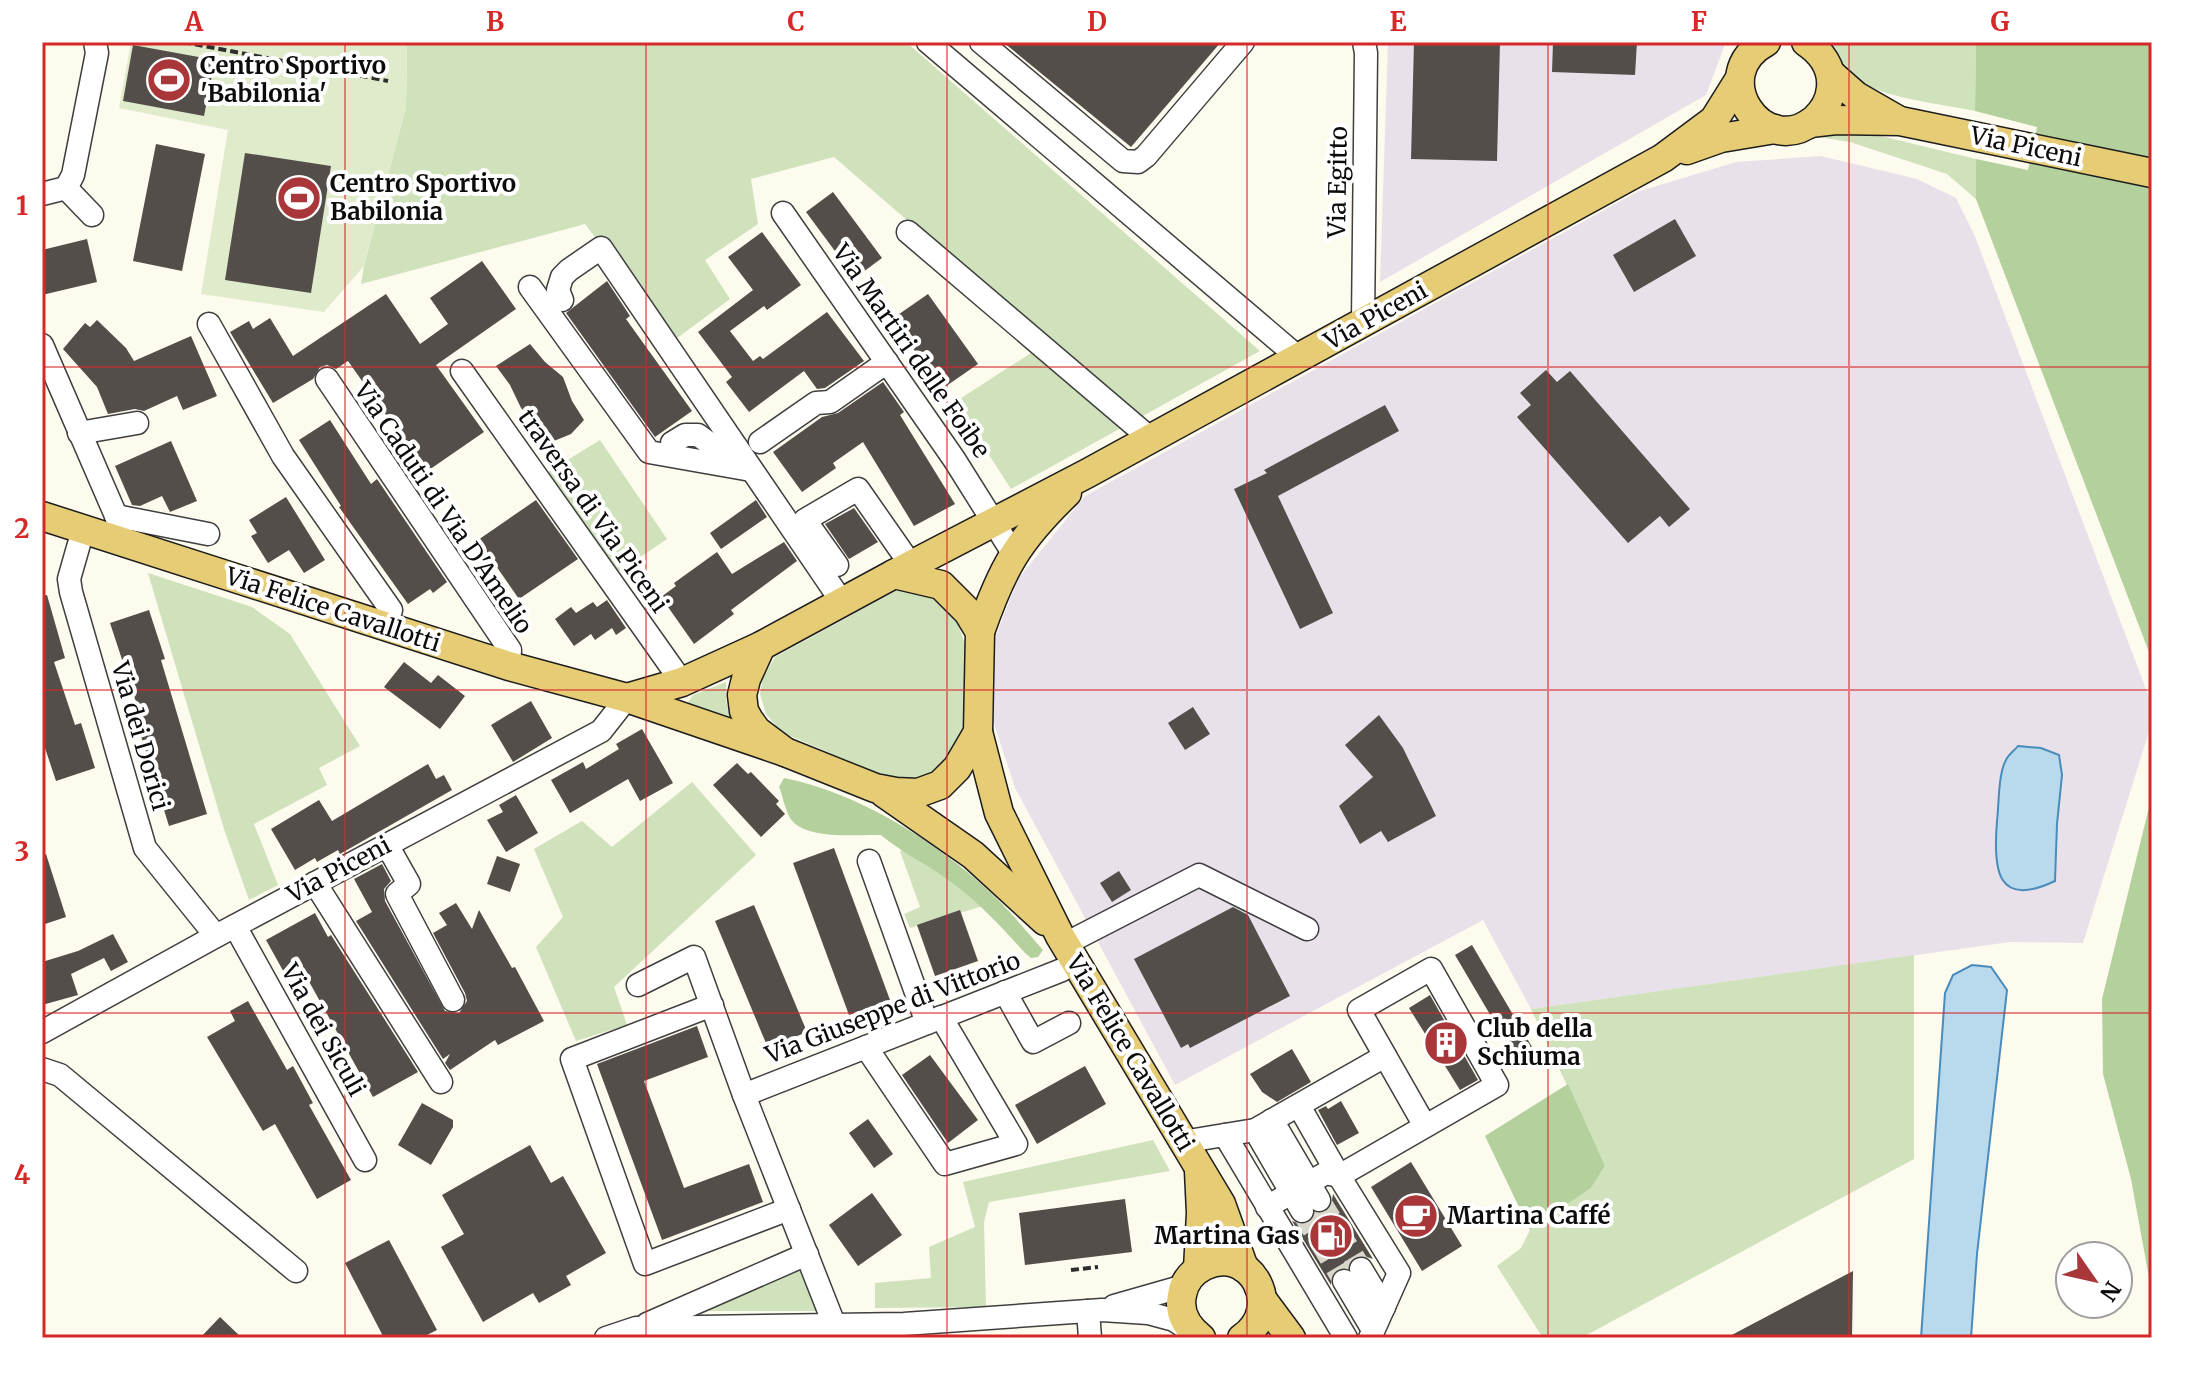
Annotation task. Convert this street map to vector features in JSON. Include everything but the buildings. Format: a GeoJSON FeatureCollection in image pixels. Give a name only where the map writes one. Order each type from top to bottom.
{"type":"FeatureCollection","features":[{"type":"Feature","properties":{"kind":"main road","name":"Via Piceni"},"geometry":{"type":"LineString","coordinates":[[1806,42],[1826,61],[1831,74],[1856,96],[1900,121]]}},
{"type":"Feature","properties":{"kind":"main road","name":"Via Piceni"},"geometry":{"type":"LineString","coordinates":[[902,569],[1151,439],[1663,158],[1714,120],[1752,55]]}},
{"type":"Feature","properties":{"kind":"main road"},"geometry":{"type":"LineString","coordinates":[[1752,55],[1744,106],[1752,116],[1775,129]]}},
{"type":"Feature","properties":{"kind":"main road"},"geometry":{"type":"LineString","coordinates":[[1810,123],[1821,114],[1828,102],[1831,74]]}},
{"type":"Feature","properties":{"kind":"main road","name":"Via Piceni"},"geometry":{"type":"LineString","coordinates":[[1663,158],[1721,138],[1775,129],[1787,130],[1810,123],[1836,120],[1900,121],[2152,173]]}},
{"type":"Feature","properties":{"kind":"main road","name":"Via Piceni"},"geometry":{"type":"LineString","coordinates":[[980,632],[1013,553],[1029,531],[1088,473]]}},
{"type":"Feature","properties":{"kind":"main road","name":"Via Felice Cavallotti"},"geometry":{"type":"LineString","coordinates":[[42,516],[83,530],[116,528],[386,627],[509,666],[627,698],[785,752]]}},
{"type":"Feature","properties":{"kind":"main road"},"geometry":{"type":"LineString","coordinates":[[627,698],[682,682],[761,646],[902,569],[941,585],[968,612],[980,632],[978,732],[957,768],[940,785],[918,793],[875,788],[785,752],[757,731],[744,711],[742,695],[761,646]]}},
{"type":"Feature","properties":{"kind":"main road","name":"Via Felice Cavallotti"},"geometry":{"type":"LineString","coordinates":[[978,732],[999,813],[1062,950],[1221,1204],[1244,1268],[1257,1281],[1262,1299]]}},
{"type":"Feature","properties":{"kind":"main road","name":"Via Felice Cavallotti"},"geometry":{"type":"LineString","coordinates":[[875,788],[973,855],[1062,950]]}},
{"type":"Feature","properties":{"kind":"main road","name":"Via Felice Cavallotti"},"geometry":{"type":"LineString","coordinates":[[1199,1170],[1201,1213],[1191,1277],[1181,1309],[1185,1321],[1201,1338]]}},
{"type":"Feature","properties":{"kind":"main road"},"geometry":{"type":"LineString","coordinates":[[1191,1277],[1221,1261],[1244,1268]]}},
{"type":"Feature","properties":{"kind":"main road"},"geometry":{"type":"LineString","coordinates":[[1242,1338],[1257,1323],[1262,1299]]}},
{"type":"Feature","properties":{"kind":"main road"},"geometry":{"type":"LineString","coordinates":[[1262,1299],[1291,1338]]}},
{"type":"Feature","properties":{"kind":"street"},"geometry":{"type":"LineString","coordinates":[[42,194],[66,188],[73,175],[97,53],[95,42]]}},
{"type":"Feature","properties":{"kind":"street"},"geometry":{"type":"LineString","coordinates":[[928,42],[1299,358]]}},
{"type":"Feature","properties":{"kind":"street"},"geometry":{"type":"LineString","coordinates":[[981,42],[1123,161],[1138,162],[1243,42]]}},
{"type":"Feature","properties":{"kind":"street","name":"Via Egitto"},"geometry":{"type":"LineString","coordinates":[[1363,322],[1364,42]]}},
{"type":"Feature","properties":{"kind":"street"},"geometry":{"type":"LineString","coordinates":[[66,188],[92,215]]}},
{"type":"Feature","properties":{"kind":"street","name":"Via Martiri delle Foibe"},"geometry":{"type":"LineString","coordinates":[[783,213],[993,520]]}},
{"type":"Feature","properties":{"kind":"street"},"geometry":{"type":"LineString","coordinates":[[908,232],[1151,439]]}},
{"type":"Feature","properties":{"kind":"street"},"geometry":{"type":"LineString","coordinates":[[562,300],[558,290],[562,277],[601,248],[842,602]]}},
{"type":"Feature","properties":{"kind":"street"},"geometry":{"type":"LineString","coordinates":[[530,287],[649,452],[751,470]]}},
{"type":"Feature","properties":{"kind":"street"},"geometry":{"type":"LineString","coordinates":[[209,324],[283,456],[391,610],[386,627]]}},
{"type":"Feature","properties":{"kind":"street"},"geometry":{"type":"LineString","coordinates":[[42,345],[116,528],[208,534]]}},
{"type":"Feature","properties":{"kind":"street"},"geometry":{"type":"LineString","coordinates":[[760,442],[816,403],[830,402],[887,362]]}},
{"type":"Feature","properties":{"kind":"street","name":"traversa di Via Piceni"},"geometry":{"type":"LineString","coordinates":[[462,371],[682,682]]}},
{"type":"Feature","properties":{"kind":"street","name":"Via Caduti di Via D'Amelio"},"geometry":{"type":"LineString","coordinates":[[327,379],[510,650],[509,666]]}},
{"type":"Feature","properties":{"kind":"street"},"geometry":{"type":"LineString","coordinates":[[79,433],[137,423]]}},
{"type":"Feature","properties":{"kind":"street"},"geometry":{"type":"LineString","coordinates":[[672,443],[685,435],[698,435],[721,452],[737,448]]}},
{"type":"Feature","properties":{"kind":"street"},"geometry":{"type":"LineString","coordinates":[[837,565],[805,520],[858,489],[902,569]]}},
{"type":"Feature","properties":{"kind":"street"},"geometry":{"type":"LineString","coordinates":[[993,520],[1013,553]]}},
{"type":"Feature","properties":{"kind":"street","name":"Via dei Dorici"},"geometry":{"type":"LineString","coordinates":[[83,530],[69,579],[71,592],[145,848],[226,931]]}},
{"type":"Feature","properties":{"kind":"street","name":"Via Piceni"},"geometry":{"type":"LineString","coordinates":[[42,1032],[601,731],[627,698]]}},
{"type":"Feature","properties":{"kind":"street"},"geometry":{"type":"LineString","coordinates":[[387,845],[409,884],[397,894],[453,1000]]}},
{"type":"Feature","properties":{"kind":"street"},"geometry":{"type":"LineString","coordinates":[[866,1047],[945,1164],[1016,1144],[934,1020],[869,861]]}},
{"type":"Feature","properties":{"kind":"street","name":"Via Giuseppe di Vittorio"},"geometry":{"type":"LineString","coordinates":[[744,1095],[1005,992],[1062,950],[1199,875],[1307,929]]}},
{"type":"Feature","properties":{"kind":"street"},"geometry":{"type":"LineString","coordinates":[[315,883],[441,1082]]}},
{"type":"Feature","properties":{"kind":"street","name":"Via dei Siculi"},"geometry":{"type":"LineString","coordinates":[[226,931],[365,1160]]}},
{"type":"Feature","properties":{"kind":"street","name":"Via Giuseppe di Vittorio"},"geometry":{"type":"LineString","coordinates":[[638,985],[694,957],[744,1095],[834,1324]]}},
{"type":"Feature","properties":{"kind":"street"},"geometry":{"type":"LineString","coordinates":[[1267,1207],[1305,1197],[1326,1173],[1339,1176],[1497,1085],[1431,969],[1359,1010],[1425,1126]]}},
{"type":"Feature","properties":{"kind":"street"},"geometry":{"type":"LineString","coordinates":[[1005,992],[1033,1042],[1069,1023]]}},
{"type":"Feature","properties":{"kind":"street"},"geometry":{"type":"LineString","coordinates":[[712,1005],[572,1059],[645,1264],[789,1209]]}},
{"type":"Feature","properties":{"kind":"street"},"geometry":{"type":"LineString","coordinates":[[1182,1142],[1263,1125],[1385,1056]]}},
{"type":"Feature","properties":{"kind":"street"},"geometry":{"type":"LineString","coordinates":[[42,1069],[60,1075],[296,1271]]}},
{"type":"Feature","properties":{"kind":"street"},"geometry":{"type":"LineString","coordinates":[[1299,1106],[1399,1273],[1371,1334]]}},
{"type":"Feature","properties":{"kind":"street"},"geometry":{"type":"LineString","coordinates":[[1263,1125],[1305,1197]]}},
{"type":"Feature","properties":{"kind":"street"},"geometry":{"type":"LineString","coordinates":[[1225,1135],[1346,1338]]}},
{"type":"Feature","properties":{"kind":"street"},"geometry":{"type":"LineString","coordinates":[[683,1318],[807,1254]]}},
{"type":"Feature","properties":{"kind":"street"},"geometry":{"type":"LineString","coordinates":[[1371,1334],[1352,1275],[1384,1307]]}},
{"type":"Feature","properties":{"kind":"street"},"geometry":{"type":"LineString","coordinates":[[1095,1310],[1191,1277]]}},
{"type":"Feature","properties":{"kind":"street"},"geometry":{"type":"LineString","coordinates":[[1090,1338],[1095,1310]]}},
{"type":"Feature","properties":{"kind":"street"},"geometry":{"type":"LineString","coordinates":[[606,1338],[683,1318],[904,1324],[1095,1310],[1148,1313],[1174,1320],[1201,1338]]}},
{"type":"Feature","properties":{"kind":"path"},"geometry":{"type":"LineString","coordinates":[[183,42],[388,81]]}},
{"type":"Feature","properties":{"kind":"path"},"geometry":{"type":"LineString","coordinates":[[1071,1270],[1098,1267]]}},
{"type":"Feature","properties":{"kind":"shaded area"},"geometry":{"type":"Polygon","coordinates":[[[1388,42],[1726,42],[1706,95],[1380,282],[1388,42]]]}},
{"type":"Feature","properties":{"kind":"shaded area"},"geometry":{"type":"Polygon","coordinates":[[[1821,156],[1917,179],[1956,198],[1974,234],[2152,705],[2152,722],[2083,943],[2010,942],[1531,1009],[1483,920],[1175,1085],[1015,788],[992,718],[988,656],[1018,579],[1085,496],[1637,192],[1736,162],[1821,156]]]}},
{"type":"Feature","properties":{"kind":"green space","name":"Centro Sportivo Babilonia"},"geometry":{"type":"Polygon","coordinates":[[[131,42],[407,42],[406,107],[364,266],[324,312],[201,294],[228,130],[119,108],[131,42]]]}},
{"type":"Feature","properties":{"kind":"green space"},"geometry":{"type":"Polygon","coordinates":[[[407,42],[906,42],[1260,351],[1011,489],[955,402],[1048,342],[834,157],[751,179],[758,224],[705,260],[730,299],[673,341],[585,224],[361,284],[406,107],[407,42]]]}},
{"type":"Feature","properties":{"kind":"green space"},"geometry":{"type":"Polygon","coordinates":[[[1827,42],[1976,42],[1975,111],[1899,96],[1870,86],[1850,72],[1827,42]]]}},
{"type":"Feature","properties":{"kind":"green space"},"geometry":{"type":"Polygon","coordinates":[[[1976,42],[2148,42],[2152,53],[2152,660],[1976,199],[1976,159],[2028,170],[2037,127],[1975,111],[1976,42]]]}},
{"type":"Feature","properties":{"kind":"green space"},"geometry":{"type":"Polygon","coordinates":[[[1852,129],[1976,159],[1976,199],[1947,174],[1850,142],[1806,135],[1852,129]]]}},
{"type":"Feature","properties":{"kind":"green space"},"geometry":{"type":"Polygon","coordinates":[[[600,440],[667,539],[614,575],[545,474],[600,440]]]}},
{"type":"Feature","properties":{"kind":"green space"},"geometry":{"type":"Polygon","coordinates":[[[148,573],[252,607],[290,634],[360,746],[319,768],[327,785],[254,824],[278,885],[249,900],[224,829],[148,573]]]}},
{"type":"Feature","properties":{"kind":"green space"},"geometry":{"type":"Polygon","coordinates":[[[905,589],[929,595],[952,615],[967,650],[964,728],[952,754],[934,772],[910,779],[882,775],[781,732],[766,714],[760,694],[763,678],[775,657],[905,589]]]}},
{"type":"Feature","properties":{"kind":"green space"},"geometry":{"type":"Polygon","coordinates":[[[726,682],[731,723],[686,705],[693,695],[726,682]]]}},
{"type":"Feature","properties":{"kind":"green space"},"geometry":{"type":"Polygon","coordinates":[[[784,778],[812,785],[868,807],[922,839],[993,895],[1043,950],[1038,957],[1031,958],[962,891],[881,835],[832,835],[797,825],[788,814],[779,787],[784,778]]]}},
{"type":"Feature","properties":{"kind":"green space"},"geometry":{"type":"Polygon","coordinates":[[[692,782],[756,855],[614,987],[627,1025],[576,1041],[536,947],[563,917],[534,849],[582,821],[612,847],[692,782]]]}},
{"type":"Feature","properties":{"kind":"green space"},"geometry":{"type":"Polygon","coordinates":[[[2152,795],[2152,1294],[2131,1179],[2103,1074],[2102,999],[2152,795]]]}},
{"type":"Feature","properties":{"kind":"green space"},"geometry":{"type":"Polygon","coordinates":[[[917,846],[993,903],[910,928],[904,914],[920,907],[900,851],[917,846]]]}},
{"type":"Feature","properties":{"kind":"green space"},"geometry":{"type":"Polygon","coordinates":[[[1914,955],[1914,1159],[1581,1338],[1543,1338],[1497,1266],[1521,1248],[1530,1230],[1591,1188],[1605,1166],[1531,1009],[1914,955]]]}},
{"type":"Feature","properties":{"kind":"green space"},"geometry":{"type":"Polygon","coordinates":[[[1568,1084],[1605,1166],[1591,1188],[1530,1230],[1485,1136],[1568,1084]]]}},
{"type":"Feature","properties":{"kind":"green space"},"geometry":{"type":"Polygon","coordinates":[[[1153,1140],[1170,1171],[989,1202],[984,1222],[986,1307],[875,1308],[875,1283],[931,1278],[929,1247],[975,1227],[963,1182],[1153,1140]]]}},
{"type":"Feature","properties":{"kind":"green space"},"geometry":{"type":"Polygon","coordinates":[[[804,1262],[822,1311],[691,1311],[804,1262]]]}},
{"type":"Feature","properties":{"kind":"water"},"geometry":{"type":"Polygon","coordinates":[[[2018,746],[2041,748],[2059,755],[2062,775],[2055,881],[2020,890],[2002,880],[1996,855],[2003,766],[2018,746]]]}},
{"type":"Feature","properties":{"kind":"water"},"geometry":{"type":"Polygon","coordinates":[[[1972,965],[1991,967],[2007,990],[1977,1254],[1971,1338],[1921,1338],[1945,993],[1953,975],[1972,965]]]}},
{"type":"Feature","properties":{"kind":"tunnel"},"geometry":{"type":"LineString","coordinates":[[1319,1200],[1361,1269]]}},
{"type":"Feature","properties":{"kind":"tunnel"},"geometry":{"type":"LineString","coordinates":[[1302,1211],[1344,1281]]}},
{"type":"Feature","properties":{"kind":"place","name":"Centro Sportivo 'Babilonia'"},"geometry":{"type":"Point","coordinates":[169,80]}},
{"type":"Feature","properties":{"kind":"place","name":"Centro Sportivo Babilonia"},"geometry":{"type":"Point","coordinates":[299,198]}},
{"type":"Feature","properties":{"kind":"place","name":"Club della Schiuma"},"geometry":{"type":"Point","coordinates":[1446,1043]}},
{"type":"Feature","properties":{"kind":"place","name":"Martina Caffé"},"geometry":{"type":"Point","coordinates":[1416,1216]}},
{"type":"Feature","properties":{"kind":"place","name":"Martina Gas"},"geometry":{"type":"Point","coordinates":[1331,1236]}}]}
